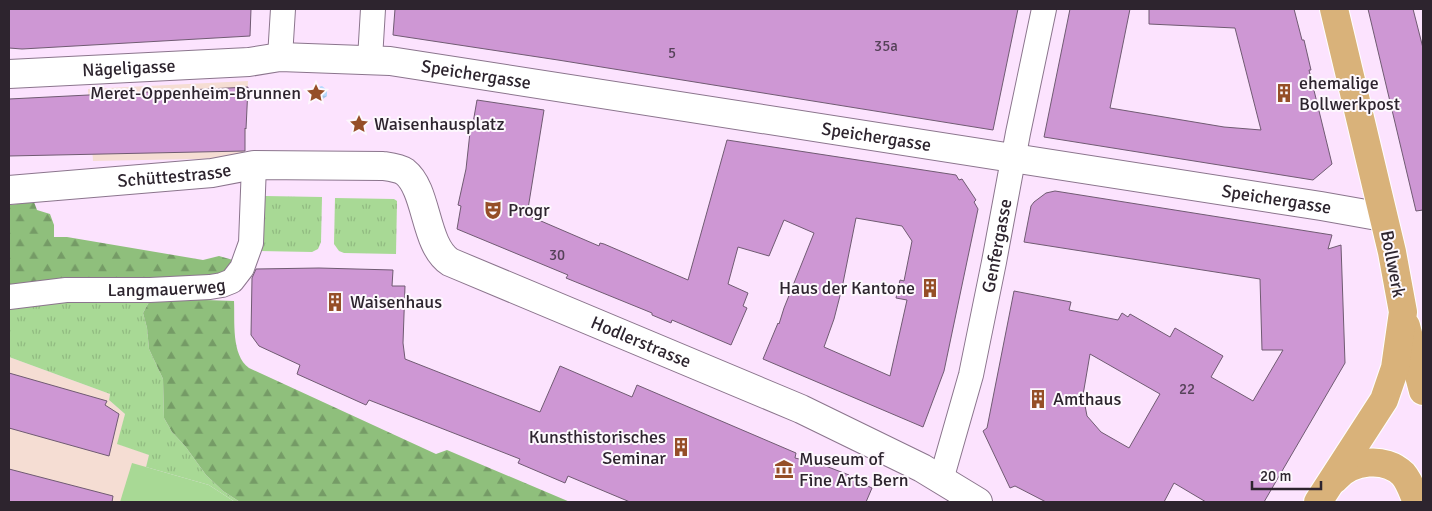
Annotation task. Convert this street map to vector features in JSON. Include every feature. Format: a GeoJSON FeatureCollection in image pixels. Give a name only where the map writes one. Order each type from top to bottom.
{"type":"FeatureCollection","features":[{"type":"Feature","properties":{"kind":"main road","name":"Bollwerk"},"geometry":{"type":"LineString","coordinates":[[1322,496],[1374,418],[1388,391],[1395,368],[1403,312],[1392,252],[1334,9]]}},
{"type":"Feature","properties":{"kind":"main road"},"geometry":{"type":"LineString","coordinates":[[1403,312],[1423,391]]}},
{"type":"Feature","properties":{"kind":"main road"},"geometry":{"type":"LineString","coordinates":[[1322,496],[1337,476],[1346,469],[1357,464],[1369,462],[1380,463],[1398,470],[1403,475],[1417,502]]}},
{"type":"Feature","properties":{"kind":"street"},"geometry":{"type":"LineString","coordinates":[[283,9],[280,57],[370,59],[373,9]]}},
{"type":"Feature","properties":{"kind":"street","name":"Genfergasse"},"geometry":{"type":"LineString","coordinates":[[941,480],[971,375],[1044,9]]}},
{"type":"Feature","properties":{"kind":"street","name":"Nägeligasse"},"geometry":{"type":"LineString","coordinates":[[9,74],[249,62],[280,57]]}},
{"type":"Feature","properties":{"kind":"street","name":"Speichergasse"},"geometry":{"type":"LineString","coordinates":[[370,59],[475,73],[1384,217]]}},
{"type":"Feature","properties":{"kind":"street","name":"Schüttestrasse"},"geometry":{"type":"LineString","coordinates":[[9,190],[212,173],[254,165],[341,166]]}},
{"type":"Feature","properties":{"kind":"street","name":"Langmauerweg"},"geometry":{"type":"LineString","coordinates":[[9,297],[66,290],[150,290],[210,287],[232,281],[242,268],[251,243],[254,165]]}},
{"type":"Feature","properties":{"kind":"street","name":"Hodlerstrasse"},"geometry":{"type":"LineString","coordinates":[[341,166],[383,166],[396,168],[406,173],[416,188],[439,251],[450,262],[801,409],[922,468],[978,502]]}},
{"type":"Feature","properties":{"kind":"shaded area"},"geometry":{"type":"Polygon","coordinates":[[[248,81],[244,158],[93,161],[88,89],[248,81]]]}},
{"type":"Feature","properties":{"kind":"shaded area"},"geometry":{"type":"Polygon","coordinates":[[[9,357],[110,394],[109,400],[125,414],[118,444],[150,455],[146,467],[235,502],[9,502],[9,357]]]}},
{"type":"Feature","properties":{"kind":"green space"},"geometry":{"type":"Polygon","coordinates":[[[265,196],[322,197],[321,242],[318,249],[312,252],[259,251],[263,198],[265,196]]]}},
{"type":"Feature","properties":{"kind":"green space"},"geometry":{"type":"Polygon","coordinates":[[[335,198],[394,199],[397,201],[396,254],[344,253],[339,251],[334,244],[335,198]]]}},
{"type":"Feature","properties":{"kind":"green space"},"geometry":{"type":"Polygon","coordinates":[[[34,202],[37,210],[50,214],[54,225],[54,237],[67,237],[203,260],[219,256],[233,260],[236,273],[9,296],[9,205],[34,202]]]}},
{"type":"Feature","properties":{"kind":"green space"},"geometry":{"type":"Polygon","coordinates":[[[150,292],[149,302],[143,313],[149,349],[163,379],[164,418],[172,432],[185,446],[206,475],[223,491],[240,502],[235,502],[209,485],[146,467],[149,455],[117,444],[125,414],[109,400],[110,394],[9,357],[9,298],[150,292]]]}},
{"type":"Feature","properties":{"kind":"green space"},"geometry":{"type":"Polygon","coordinates":[[[149,298],[234,301],[234,328],[239,355],[249,368],[436,454],[447,450],[570,502],[240,502],[223,491],[206,475],[185,446],[172,432],[164,418],[163,379],[149,349],[143,313],[149,298]]]}},
{"type":"Feature","properties":{"kind":"green space"},"geometry":{"type":"Polygon","coordinates":[[[132,463],[209,485],[235,502],[120,502],[132,463]]]}},
{"type":"Feature","properties":{"kind":"water","name":"Meret-Oppenheim-Brunnen"},"geometry":{"type":"Polygon","coordinates":[[[322,86],[327,90],[327,96],[319,99],[314,95],[314,90],[322,86]]]}},
{"type":"Feature","properties":{"kind":"building"},"geometry":{"type":"Polygon","coordinates":[[[9,9],[251,9],[250,36],[22,49],[9,48],[9,9]]]}},
{"type":"Feature","properties":{"kind":"building"},"geometry":{"type":"Polygon","coordinates":[[[395,9],[1018,9],[993,130],[393,35],[395,9]]]}},
{"type":"Feature","properties":{"kind":"building","name":"ehemalige Bollwerkpost"},"geometry":{"type":"Polygon","coordinates":[[[1070,9],[1130,9],[1110,108],[1224,127],[1261,130],[1235,28],[1149,24],[1149,9],[1294,9],[1302,40],[1304,40],[1311,70],[1309,70],[1332,164],[1313,180],[1044,137],[1070,9]]]}},
{"type":"Feature","properties":{"kind":"building"},"geometry":{"type":"Polygon","coordinates":[[[1368,9],[1413,9],[1423,48],[1423,210],[1416,211],[1368,9]]]}},
{"type":"Feature","properties":{"kind":"building"},"geometry":{"type":"Polygon","coordinates":[[[248,87],[245,151],[9,156],[9,99],[248,87]]]}},
{"type":"Feature","properties":{"kind":"building"},"geometry":{"type":"Polygon","coordinates":[[[477,100],[544,110],[527,215],[599,246],[600,243],[604,244],[688,280],[727,140],[956,175],[959,180],[962,179],[976,200],[974,202],[978,209],[944,371],[923,427],[763,359],[779,324],[814,233],[784,220],[769,256],[738,247],[728,284],[748,293],[743,306],[747,308],[731,345],[672,320],[671,323],[652,315],[652,313],[566,278],[568,275],[457,229],[461,206],[458,205],[466,169],[471,123],[473,123],[477,100]],[[856,218],[842,288],[824,347],[890,376],[907,300],[896,298],[900,280],[904,281],[912,241],[902,226],[856,218]]]}},
{"type":"Feature","properties":{"kind":"building"},"geometry":{"type":"Polygon","coordinates":[[[1055,191],[1332,235],[1328,249],[1341,245],[1345,363],[1264,502],[1206,502],[1174,483],[1164,502],[1046,502],[1015,486],[1010,488],[983,431],[987,428],[1014,291],[1071,302],[1069,310],[1118,320],[1122,313],[1128,317],[1130,314],[1170,337],[1175,328],[1223,356],[1211,377],[1253,401],[1283,350],[1262,350],[1260,279],[1024,242],[1031,206],[1046,193],[1055,191]],[[1090,354],[1083,395],[1087,416],[1101,432],[1129,448],[1160,394],[1090,354]]]}},
{"type":"Feature","properties":{"kind":"building"},"geometry":{"type":"Polygon","coordinates":[[[256,269],[393,270],[392,286],[405,286],[403,343],[405,359],[540,412],[560,366],[632,397],[637,385],[796,453],[795,458],[823,465],[849,475],[848,477],[872,488],[866,502],[630,502],[568,476],[565,483],[518,463],[520,459],[369,400],[366,405],[297,374],[300,365],[259,346],[251,335],[252,278],[256,269]]]}},
{"type":"Feature","properties":{"kind":"building"},"geometry":{"type":"Polygon","coordinates":[[[9,373],[107,401],[105,405],[119,414],[109,456],[9,428],[9,373]]]}},
{"type":"Feature","properties":{"kind":"building"},"geometry":{"type":"Polygon","coordinates":[[[9,469],[113,496],[112,502],[9,502],[9,469]]]}},
{"type":"Feature","properties":{"kind":"place","name":"Meret-Oppenheim-Brunnen"},"geometry":{"type":"Point","coordinates":[316,93]}},
{"type":"Feature","properties":{"kind":"place","name":"ehemalige Bollwerkpost"},"geometry":{"type":"Point","coordinates":[1284,93]}},
{"type":"Feature","properties":{"kind":"place","name":"Waisenhausplatz"},"geometry":{"type":"Point","coordinates":[359,124]}},
{"type":"Feature","properties":{"kind":"place","name":"Progr"},"geometry":{"type":"Point","coordinates":[493,210]}},
{"type":"Feature","properties":{"kind":"place","name":"Haus der Kantone"},"geometry":{"type":"Point","coordinates":[930,288]}},
{"type":"Feature","properties":{"kind":"place","name":"Waisenhaus"},"geometry":{"type":"Point","coordinates":[335,302]}},
{"type":"Feature","properties":{"kind":"place","name":"Amthaus"},"geometry":{"type":"Point","coordinates":[1038,399]}},
{"type":"Feature","properties":{"kind":"place","name":"Kunsthistorisches Seminar"},"geometry":{"type":"Point","coordinates":[681,447]}},
{"type":"Feature","properties":{"kind":"place","name":"Museum of Fine Arts Bern"},"geometry":{"type":"Point","coordinates":[784,469]}}]}
